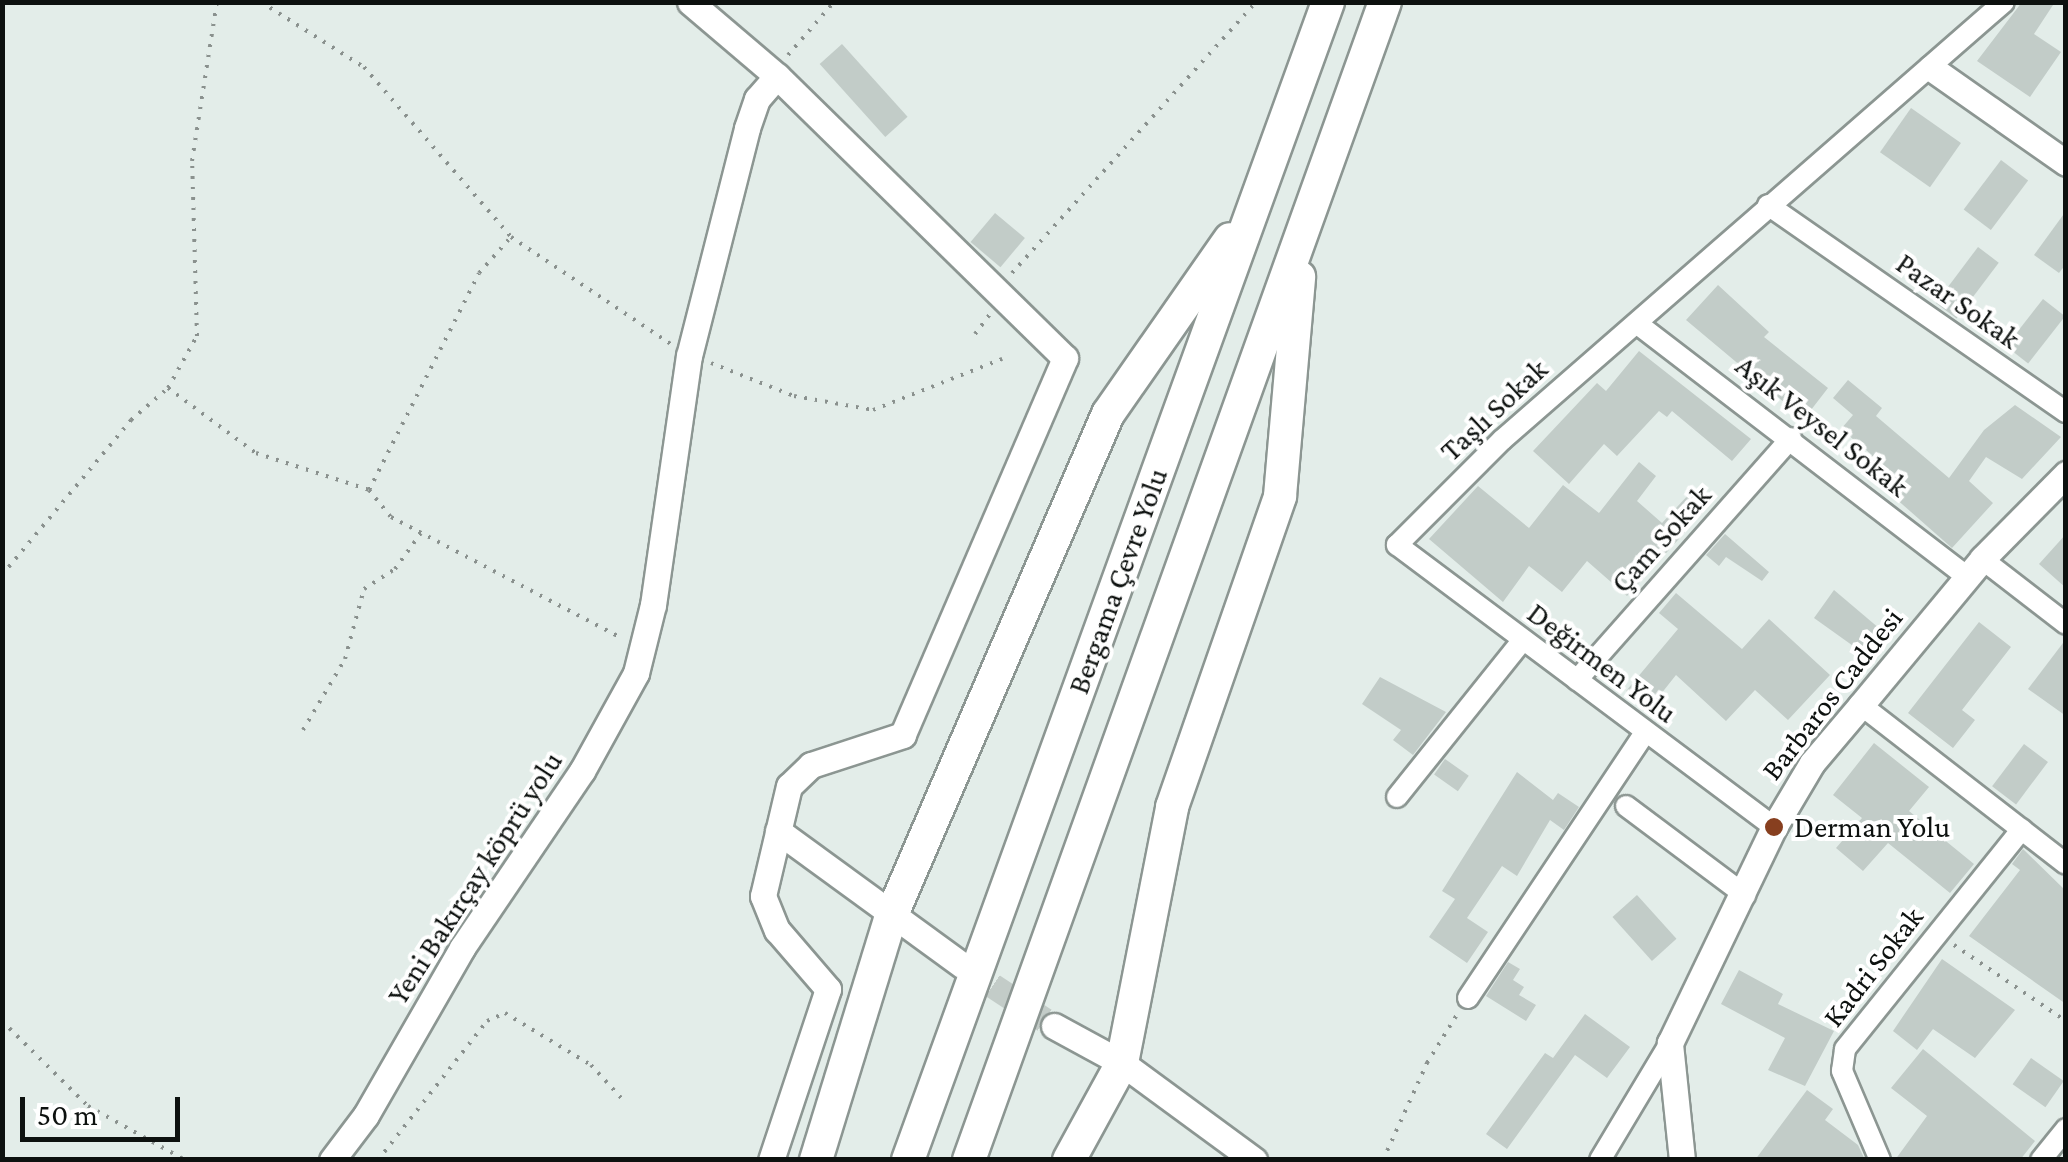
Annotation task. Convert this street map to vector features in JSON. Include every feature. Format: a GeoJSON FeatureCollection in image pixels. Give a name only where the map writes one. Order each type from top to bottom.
{"type":"FeatureCollection","features":[{"type":"Feature","properties":{"kind":"highway","name":"Bergama Çevre Yolu"},"geometry":{"type":"LineString","coordinates":[[908,1160],[1328,2]]}},
{"type":"Feature","properties":{"kind":"highway","name":"Bergama Çevre Yolu"},"geometry":{"type":"LineString","coordinates":[[969,1160],[1385,2]]}},
{"type":"Feature","properties":{"kind":"highway"},"geometry":{"type":"LineString","coordinates":[[816,1160],[890,918],[1108,414],[1255,202]]}},
{"type":"Feature","properties":{"kind":"highway"},"geometry":{"type":"LineString","coordinates":[[1069,1160],[1122,1062],[1172,806],[1280,496],[1304,229]]}},
{"type":"Feature","properties":{"kind":"street"},"geometry":{"type":"LineString","coordinates":[[690,2],[777,76],[1065,358],[903,735],[811,765],[789,786],[762,896],[777,930],[828,989],[771,1160]]}},
{"type":"Feature","properties":{"kind":"street","name":"Taşlı Sokak"},"geometry":{"type":"LineString","coordinates":[[1397,546],[1502,440],[2004,2]]}},
{"type":"Feature","properties":{"kind":"street"},"geometry":{"type":"LineString","coordinates":[[1931,68],[2066,163]]}},
{"type":"Feature","properties":{"kind":"street","name":"Yeni Bakırçay köprü yolu"},"geometry":{"type":"LineString","coordinates":[[332,1160],[366,1115],[462,948],[607,731],[643,650],[689,356],[746,128],[758,99],[777,76]]}},
{"type":"Feature","properties":{"kind":"street","name":"Pazar Sokak"},"geometry":{"type":"LineString","coordinates":[[1768,205],[2066,412]]}},
{"type":"Feature","properties":{"kind":"street","name":"Aşık Veysel Sokak"},"geometry":{"type":"LineString","coordinates":[[1638,325],[1975,568],[2066,624]]}},
{"type":"Feature","properties":{"kind":"street","name":"Çam Sokak"},"geometry":{"type":"LineString","coordinates":[[1576,680],[1791,438]]}},
{"type":"Feature","properties":{"kind":"street","name":"Barbaros Caddesi"},"geometry":{"type":"LineString","coordinates":[[1670,1042],[1745,896],[1774,827],[1812,763],[1975,568],[2066,474]]}},
{"type":"Feature","properties":{"kind":"street","name":"Değirmen Yolu"},"geometry":{"type":"LineString","coordinates":[[1397,546],[1774,827]]}},
{"type":"Feature","properties":{"kind":"street"},"geometry":{"type":"LineString","coordinates":[[1396,797],[1522,641]]}},
{"type":"Feature","properties":{"kind":"street"},"geometry":{"type":"LineString","coordinates":[[1861,704],[2066,864]]}},
{"type":"Feature","properties":{"kind":"street"},"geometry":{"type":"LineString","coordinates":[[1468,998],[1645,733]]}},
{"type":"Feature","properties":{"kind":"street"},"geometry":{"type":"LineString","coordinates":[[1626,806],[1745,896]]}},
{"type":"Feature","properties":{"kind":"street","name":"Kadri Sokak"},"geometry":{"type":"LineString","coordinates":[[1880,1160],[1842,1071],[1845,1049],[2022,829]]}},
{"type":"Feature","properties":{"kind":"street"},"geometry":{"type":"LineString","coordinates":[[778,832],[890,918],[962,965]]}},
{"type":"Feature","properties":{"kind":"street"},"geometry":{"type":"LineString","coordinates":[[1054,1026],[1122,1062],[1254,1160]]}},
{"type":"Feature","properties":{"kind":"street"},"geometry":{"type":"LineString","coordinates":[[1600,1160],[1670,1042]]}},
{"type":"Feature","properties":{"kind":"street"},"geometry":{"type":"LineString","coordinates":[[1670,1042],[1682,1160]]}},
{"type":"Feature","properties":{"kind":"street"},"geometry":{"type":"LineString","coordinates":[[2041,1160],[2066,1130]]}},
{"type":"Feature","properties":{"kind":"path"},"geometry":{"type":"LineString","coordinates":[[2,575],[130,420],[168,388],[197,336],[192,161],[216,2]]}},
{"type":"Feature","properties":{"kind":"path"},"geometry":{"type":"LineString","coordinates":[[262,2],[364,67],[511,237],[689,356],[794,396],[873,410],[1002,359]]}},
{"type":"Feature","properties":{"kind":"path"},"geometry":{"type":"LineString","coordinates":[[777,76],[794,44],[834,2]]}},
{"type":"Feature","properties":{"kind":"path"},"geometry":{"type":"LineString","coordinates":[[995,292],[1256,2]]}},
{"type":"Feature","properties":{"kind":"path"},"geometry":{"type":"LineString","coordinates":[[369,490],[480,273],[511,237]]}},
{"type":"Feature","properties":{"kind":"path"},"geometry":{"type":"LineString","coordinates":[[168,388],[256,453],[369,490],[390,517],[643,650]]}},
{"type":"Feature","properties":{"kind":"path"},"geometry":{"type":"LineString","coordinates":[[303,730],[345,659],[364,589],[395,570],[420,533]]}},
{"type":"Feature","properties":{"kind":"path"},"geometry":{"type":"LineString","coordinates":[[1937,933],[2066,1021]]}},
{"type":"Feature","properties":{"kind":"path"},"geometry":{"type":"LineString","coordinates":[[1383,1160],[1427,1063],[1468,998]]}},
{"type":"Feature","properties":{"kind":"path"},"geometry":{"type":"LineString","coordinates":[[378,1160],[487,1020],[505,1013],[591,1065],[626,1103]]}},
{"type":"Feature","properties":{"kind":"path"},"geometry":{"type":"LineString","coordinates":[[2,1020],[88,1106],[185,1160]]}},
{"type":"Feature","properties":{"kind":"building"},"geometry":{"type":"Polygon","coordinates":[[[2022,2],[2055,2],[2034,34],[2061,52],[2030,97],[1977,61],[2022,2]]]}},
{"type":"Feature","properties":{"kind":"building"},"geometry":{"type":"Polygon","coordinates":[[[842,44],[908,117],[885,137],[820,64],[842,44]]]}},
{"type":"Feature","properties":{"kind":"building"},"geometry":{"type":"Polygon","coordinates":[[[1911,108],[1961,143],[1930,187],[1880,152],[1911,108]]]}},
{"type":"Feature","properties":{"kind":"building"},"geometry":{"type":"Polygon","coordinates":[[[2001,160],[2028,180],[1991,230],[1964,210],[2001,160]]]}},
{"type":"Feature","properties":{"kind":"building"},"geometry":{"type":"Polygon","coordinates":[[[2066,211],[2066,264],[2059,273],[2034,255],[2066,211]]]}},
{"type":"Feature","properties":{"kind":"building"},"geometry":{"type":"Polygon","coordinates":[[[995,213],[1025,238],[1000,267],[971,242],[995,213]]]}},
{"type":"Feature","properties":{"kind":"building"},"geometry":{"type":"Polygon","coordinates":[[[1978,247],[1999,263],[1957,319],[1936,303],[1978,247]]]}},
{"type":"Feature","properties":{"kind":"building"},"geometry":{"type":"Polygon","coordinates":[[[1718,285],[1769,332],[1764,337],[1828,388],[1804,419],[1686,320],[1718,285]]]}},
{"type":"Feature","properties":{"kind":"building"},"geometry":{"type":"Polygon","coordinates":[[[2043,299],[2065,316],[2028,364],[2006,346],[2043,299]]]}},
{"type":"Feature","properties":{"kind":"building"},"geometry":{"type":"Polygon","coordinates":[[[1639,351],[1751,439],[1732,461],[1672,411],[1667,417],[1659,411],[1617,456],[1604,444],[1569,484],[1533,451],[1597,383],[1606,391],[1639,351]]]}},
{"type":"Feature","properties":{"kind":"building"},"geometry":{"type":"Polygon","coordinates":[[[1848,380],[1882,408],[1876,416],[1949,478],[1984,430],[2015,405],[2061,437],[2022,479],[1986,457],[1969,481],[1993,503],[1952,548],[1861,468],[1872,455],[1841,429],[1853,415],[1833,398],[1848,380]]]}},
{"type":"Feature","properties":{"kind":"building"},"geometry":{"type":"Polygon","coordinates":[[[1639,462],[1656,476],[1637,501],[1662,523],[1691,492],[1707,508],[1627,596],[1587,561],[1562,592],[1529,566],[1503,602],[1429,539],[1478,486],[1529,528],[1563,485],[1599,513],[1639,462]]]}},
{"type":"Feature","properties":{"kind":"building"},"geometry":{"type":"Polygon","coordinates":[[[1725,534],[1769,572],[1762,581],[1726,557],[1719,566],[1706,555],[1725,534]]]}},
{"type":"Feature","properties":{"kind":"building"},"geometry":{"type":"Polygon","coordinates":[[[2066,534],[2066,588],[2039,564],[2066,534]]]}},
{"type":"Feature","properties":{"kind":"building"},"geometry":{"type":"Polygon","coordinates":[[[1834,590],[1880,629],[1863,653],[1814,618],[1834,590]]]}},
{"type":"Feature","properties":{"kind":"building"},"geometry":{"type":"Polygon","coordinates":[[[1676,593],[1742,649],[1769,619],[1830,675],[1788,720],[1755,690],[1726,721],[1676,675],[1649,709],[1626,691],[1678,629],[1659,613],[1676,593]]]}},
{"type":"Feature","properties":{"kind":"building"},"geometry":{"type":"Polygon","coordinates":[[[1979,622],[2011,647],[1962,710],[1975,720],[1953,748],[1908,713],[1979,622]]]}},
{"type":"Feature","properties":{"kind":"building"},"geometry":{"type":"Polygon","coordinates":[[[2066,639],[2066,716],[2028,689],[2066,639]]]}},
{"type":"Feature","properties":{"kind":"building"},"geometry":{"type":"Polygon","coordinates":[[[1380,677],[1446,712],[1413,755],[1393,740],[1401,730],[1362,704],[1380,677]]]}},
{"type":"Feature","properties":{"kind":"building"},"geometry":{"type":"Polygon","coordinates":[[[1874,743],[1929,787],[1909,811],[1974,864],[1950,893],[1888,843],[1863,871],[1836,848],[1862,818],[1833,795],[1874,743]]]}},
{"type":"Feature","properties":{"kind":"building"},"geometry":{"type":"Polygon","coordinates":[[[2024,744],[2048,762],[2016,804],[1992,786],[2024,744]]]}},
{"type":"Feature","properties":{"kind":"building"},"geometry":{"type":"Polygon","coordinates":[[[1445,759],[1469,776],[1458,791],[1434,775],[1445,759]]]}},
{"type":"Feature","properties":{"kind":"building"},"geometry":{"type":"Polygon","coordinates":[[[1517,772],[1553,800],[1558,793],[1579,807],[1564,830],[1550,820],[1517,876],[1502,866],[1467,918],[1488,932],[1467,963],[1429,937],[1455,899],[1442,891],[1517,772]]]}},
{"type":"Feature","properties":{"kind":"building"},"geometry":{"type":"Polygon","coordinates":[[[2023,849],[2066,891],[2066,1004],[1969,936],[2020,870],[2012,864],[2023,849]]]}},
{"type":"Feature","properties":{"kind":"building"},"geometry":{"type":"Polygon","coordinates":[[[1637,895],[1676,939],[1652,961],[1612,917],[1637,895]]]}},
{"type":"Feature","properties":{"kind":"building"},"geometry":{"type":"Polygon","coordinates":[[[1942,959],[2015,1010],[1975,1058],[1933,1029],[1917,1050],[1893,1031],[1942,959]]]}},
{"type":"Feature","properties":{"kind":"building"},"geometry":{"type":"Polygon","coordinates":[[[1508,962],[1520,969],[1513,980],[1524,987],[1519,995],[1536,1005],[1526,1021],[1486,996],[1508,962]]]}},
{"type":"Feature","properties":{"kind":"building"},"geometry":{"type":"Polygon","coordinates":[[[1739,970],[1783,994],[1778,1004],[1834,1031],[1805,1086],[1768,1070],[1785,1038],[1721,1004],[1739,970]]]}},
{"type":"Feature","properties":{"kind":"building"},"geometry":{"type":"Polygon","coordinates":[[[1585,1014],[1630,1047],[1607,1078],[1575,1055],[1507,1149],[1486,1134],[1545,1053],[1553,1058],[1585,1014]]]}},
{"type":"Feature","properties":{"kind":"building"},"geometry":{"type":"Polygon","coordinates":[[[1923,1049],[2035,1141],[2020,1160],[1895,1160],[1927,1116],[1891,1088],[1923,1049]]]}},
{"type":"Feature","properties":{"kind":"building"},"geometry":{"type":"Polygon","coordinates":[[[2031,1058],[2064,1081],[2045,1107],[2013,1084],[2031,1058]]]}},
{"type":"Feature","properties":{"kind":"building"},"geometry":{"type":"Polygon","coordinates":[[[1807,1090],[1833,1109],[1825,1120],[1858,1145],[1865,1160],[1755,1160],[1807,1090]]]}},
{"type":"Feature","properties":{"kind":"tunnel"},"geometry":{"type":"LineString","coordinates":[[962,965],[1054,1026]]}},
{"type":"Feature","properties":{"kind":"place","name":"Derman Yolu"},"geometry":{"type":"Point","coordinates":[1774,827]}}]}
